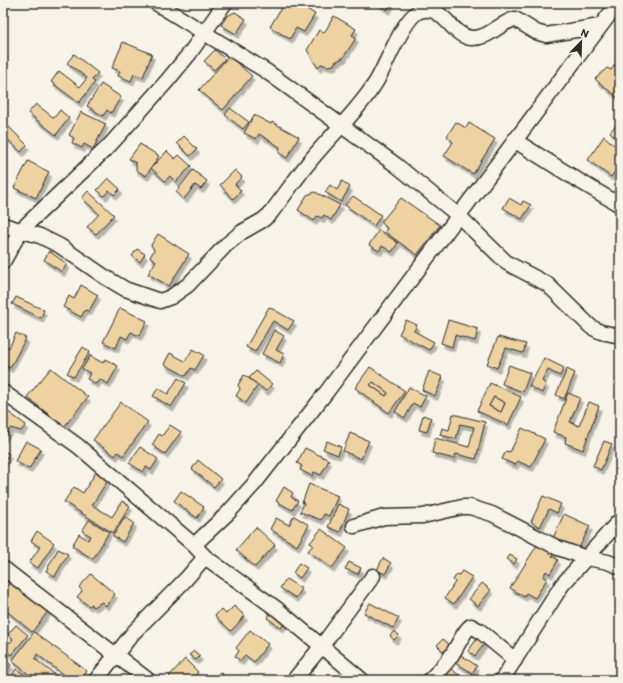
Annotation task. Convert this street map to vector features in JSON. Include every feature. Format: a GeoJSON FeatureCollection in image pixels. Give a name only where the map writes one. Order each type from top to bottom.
{"type":"FeatureCollection","features":[{"type":"Feature","properties":{"kind":"street"},"geometry":{"type":"LineString","coordinates":[[156,3],[266,71],[396,165],[459,216],[507,263],[547,284],[591,327],[601,332],[620,336]]}},
{"type":"Feature","properties":{"kind":"street"},"geometry":{"type":"LineString","coordinates":[[3,262],[21,230],[109,146],[190,53],[225,3]]}},
{"type":"Feature","properties":{"kind":"street"},"geometry":{"type":"LineString","coordinates":[[194,546],[228,513],[255,483],[325,394],[618,3]]}},
{"type":"Feature","properties":{"kind":"street"},"geometry":{"type":"LineString","coordinates":[[3,225],[40,236],[60,246],[125,289],[160,301],[171,297],[188,285],[226,245],[242,232],[263,220],[270,214],[310,160],[341,126],[376,82],[405,26],[419,11],[429,9],[437,12],[469,38],[482,37],[495,31],[509,20],[515,19],[536,32],[546,35],[600,26]]}},
{"type":"Feature","properties":{"kind":"street"},"geometry":{"type":"LineString","coordinates":[[514,140],[620,205]]}},
{"type":"Feature","properties":{"kind":"street"},"geometry":{"type":"LineString","coordinates":[[3,392],[78,446],[205,557],[277,609],[362,680]]}},
{"type":"Feature","properties":{"kind":"street"},"geometry":{"type":"LineString","coordinates":[[354,526],[384,517],[423,516],[462,507],[470,507],[492,514],[558,548],[587,558],[608,562],[620,567]]}},
{"type":"Feature","properties":{"kind":"street"},"geometry":{"type":"LineString","coordinates":[[502,680],[562,585],[620,520]]}},
{"type":"Feature","properties":{"kind":"street"},"geometry":{"type":"LineString","coordinates":[[96,680],[133,633],[186,579],[205,557]]}},
{"type":"Feature","properties":{"kind":"street"},"geometry":{"type":"LineString","coordinates":[[3,568],[148,680]]}},
{"type":"Feature","properties":{"kind":"street"},"geometry":{"type":"LineString","coordinates":[[294,680],[322,647],[373,576]]}},
{"type":"Feature","properties":{"kind":"street"},"geometry":{"type":"LineString","coordinates":[[430,680],[449,659],[460,644],[466,629],[471,626],[486,635],[515,660]]}},
{"type":"Feature","properties":{"kind":"building"},"geometry":{"type":"Polygon","coordinates":[[[284,3],[297,3],[315,14],[304,32],[296,28],[290,39],[270,27],[284,3]]]}},
{"type":"Feature","properties":{"kind":"building"},"geometry":{"type":"Polygon","coordinates":[[[377,3],[392,3],[387,10],[377,3]]]}},
{"type":"Feature","properties":{"kind":"building"},"geometry":{"type":"Polygon","coordinates":[[[235,12],[246,19],[236,34],[221,25],[227,16],[235,12]]]}},
{"type":"Feature","properties":{"kind":"building"},"geometry":{"type":"Polygon","coordinates":[[[334,16],[356,29],[352,35],[356,38],[343,58],[335,62],[334,65],[327,66],[321,64],[318,68],[307,50],[319,30],[324,33],[334,16]]]}},
{"type":"Feature","properties":{"kind":"building"},"geometry":{"type":"Polygon","coordinates":[[[123,42],[152,54],[143,77],[134,74],[131,81],[118,76],[120,71],[112,68],[123,42]]]}},
{"type":"Feature","properties":{"kind":"building"},"geometry":{"type":"Polygon","coordinates":[[[215,50],[225,59],[214,70],[204,61],[215,50]]]}},
{"type":"Feature","properties":{"kind":"building"},"geometry":{"type":"Polygon","coordinates":[[[74,54],[98,73],[92,80],[95,82],[79,103],[51,82],[59,71],[80,87],[87,78],[67,63],[74,54]]]}},
{"type":"Feature","properties":{"kind":"building"},"geometry":{"type":"Polygon","coordinates":[[[229,56],[252,76],[223,110],[199,90],[229,56]]]}},
{"type":"Feature","properties":{"kind":"building"},"geometry":{"type":"Polygon","coordinates":[[[617,62],[620,64],[620,96],[618,98],[595,79],[607,68],[611,70],[617,62]]]}},
{"type":"Feature","properties":{"kind":"building"},"geometry":{"type":"Polygon","coordinates":[[[101,84],[121,97],[111,113],[107,110],[103,116],[87,106],[101,84]]]}},
{"type":"Feature","properties":{"kind":"building"},"geometry":{"type":"Polygon","coordinates":[[[36,104],[54,118],[60,110],[69,118],[56,135],[28,113],[36,104]]]}},
{"type":"Feature","properties":{"kind":"building"},"geometry":{"type":"Polygon","coordinates":[[[230,108],[249,122],[243,129],[225,115],[230,108]]]}},
{"type":"Feature","properties":{"kind":"building"},"geometry":{"type":"Polygon","coordinates":[[[81,112],[106,124],[93,149],[84,144],[82,148],[72,143],[74,138],[69,135],[81,112]]]}},
{"type":"Feature","properties":{"kind":"building"},"geometry":{"type":"Polygon","coordinates":[[[254,115],[271,124],[272,122],[299,137],[287,158],[279,153],[280,147],[259,134],[256,139],[244,133],[254,115]]]}},
{"type":"Feature","properties":{"kind":"building"},"geometry":{"type":"Polygon","coordinates":[[[620,120],[620,142],[610,132],[620,120]]]}},
{"type":"Feature","properties":{"kind":"building"},"geometry":{"type":"Polygon","coordinates":[[[456,122],[466,128],[469,123],[495,139],[473,174],[444,156],[453,142],[447,136],[456,122]]]}},
{"type":"Feature","properties":{"kind":"building"},"geometry":{"type":"Polygon","coordinates":[[[6,124],[27,145],[21,152],[3,135],[3,127],[6,124]]]}},
{"type":"Feature","properties":{"kind":"building"},"geometry":{"type":"Polygon","coordinates":[[[184,136],[197,149],[190,156],[177,143],[184,136]]]}},
{"type":"Feature","properties":{"kind":"building"},"geometry":{"type":"Polygon","coordinates":[[[604,136],[620,150],[620,164],[611,177],[588,160],[604,136]]]}},
{"type":"Feature","properties":{"kind":"building"},"geometry":{"type":"Polygon","coordinates":[[[140,144],[159,156],[146,176],[136,170],[136,163],[129,159],[140,144]]]}},
{"type":"Feature","properties":{"kind":"building"},"geometry":{"type":"Polygon","coordinates":[[[167,151],[175,159],[179,155],[191,166],[176,182],[170,176],[165,181],[151,168],[167,151]]]}},
{"type":"Feature","properties":{"kind":"building"},"geometry":{"type":"Polygon","coordinates":[[[28,161],[49,172],[36,198],[14,188],[28,161]]]}},
{"type":"Feature","properties":{"kind":"building"},"geometry":{"type":"Polygon","coordinates":[[[193,170],[207,181],[201,189],[195,185],[184,199],[176,192],[193,170]]]}},
{"type":"Feature","properties":{"kind":"building"},"geometry":{"type":"Polygon","coordinates":[[[235,170],[242,177],[235,184],[241,191],[233,199],[220,185],[235,170]]]}},
{"type":"Feature","properties":{"kind":"building"},"geometry":{"type":"Polygon","coordinates":[[[108,178],[120,189],[114,195],[109,190],[104,196],[97,190],[108,178]]]}},
{"type":"Feature","properties":{"kind":"building"},"geometry":{"type":"Polygon","coordinates":[[[342,181],[350,187],[341,202],[325,192],[330,185],[337,190],[342,181]]]}},
{"type":"Feature","properties":{"kind":"building"},"geometry":{"type":"Polygon","coordinates":[[[88,191],[114,215],[96,234],[87,227],[99,214],[82,198],[88,191]]]}},
{"type":"Feature","properties":{"kind":"building"},"geometry":{"type":"Polygon","coordinates":[[[315,192],[340,205],[331,220],[324,215],[322,218],[317,216],[314,221],[298,210],[307,195],[315,192]]]}},
{"type":"Feature","properties":{"kind":"building"},"geometry":{"type":"Polygon","coordinates":[[[353,196],[381,215],[374,226],[345,205],[353,196]]]}},
{"type":"Feature","properties":{"kind":"building"},"geometry":{"type":"Polygon","coordinates":[[[401,198],[440,225],[417,255],[385,232],[387,228],[381,222],[401,198]]]}},
{"type":"Feature","properties":{"kind":"building"},"geometry":{"type":"Polygon","coordinates":[[[509,198],[521,205],[523,201],[531,205],[522,219],[503,208],[509,198]]]}},
{"type":"Feature","properties":{"kind":"building"},"geometry":{"type":"Polygon","coordinates":[[[379,230],[398,243],[392,252],[382,246],[379,251],[369,245],[379,230]]]}},
{"type":"Feature","properties":{"kind":"building"},"geometry":{"type":"Polygon","coordinates":[[[158,234],[189,254],[169,286],[148,274],[156,261],[150,257],[154,250],[151,245],[158,234]]]}},
{"type":"Feature","properties":{"kind":"building"},"geometry":{"type":"Polygon","coordinates":[[[137,249],[145,254],[140,262],[132,256],[137,249]]]}},
{"type":"Feature","properties":{"kind":"building"},"geometry":{"type":"Polygon","coordinates":[[[49,251],[67,264],[62,272],[44,260],[49,251]]]}},
{"type":"Feature","properties":{"kind":"building"},"geometry":{"type":"Polygon","coordinates":[[[81,285],[98,295],[89,311],[85,310],[81,317],[63,307],[69,296],[74,299],[81,285]]]}},
{"type":"Feature","properties":{"kind":"building"},"geometry":{"type":"Polygon","coordinates":[[[16,297],[44,310],[41,318],[12,304],[16,297]]]}},
{"type":"Feature","properties":{"kind":"building"},"geometry":{"type":"Polygon","coordinates":[[[269,307],[294,321],[288,330],[273,321],[255,352],[246,347],[269,307]]]}},
{"type":"Feature","properties":{"kind":"building"},"geometry":{"type":"Polygon","coordinates":[[[120,308],[147,321],[139,336],[131,332],[127,339],[121,336],[116,348],[103,342],[120,308]]]}},
{"type":"Feature","properties":{"kind":"building"},"geometry":{"type":"Polygon","coordinates":[[[406,320],[417,325],[414,331],[434,342],[429,350],[399,334],[406,320]]]}},
{"type":"Feature","properties":{"kind":"building"},"geometry":{"type":"Polygon","coordinates":[[[448,320],[478,329],[475,341],[455,335],[452,347],[441,343],[448,320]]]}},
{"type":"Feature","properties":{"kind":"building"},"geometry":{"type":"Polygon","coordinates":[[[274,330],[284,336],[276,350],[284,354],[280,363],[262,354],[274,330]]]}},
{"type":"Feature","properties":{"kind":"building"},"geometry":{"type":"Polygon","coordinates":[[[16,333],[26,338],[10,368],[3,365],[3,344],[9,348],[16,333]]]}},
{"type":"Feature","properties":{"kind":"building"},"geometry":{"type":"Polygon","coordinates":[[[498,337],[526,344],[523,353],[506,348],[497,368],[487,364],[498,337]]]}},
{"type":"Feature","properties":{"kind":"building"},"geometry":{"type":"Polygon","coordinates":[[[83,347],[90,352],[74,377],[67,373],[83,347]]]}},
{"type":"Feature","properties":{"kind":"building"},"geometry":{"type":"Polygon","coordinates":[[[193,349],[204,355],[195,370],[191,368],[186,376],[164,364],[170,353],[185,361],[193,349]]]}},
{"type":"Feature","properties":{"kind":"building"},"geometry":{"type":"Polygon","coordinates":[[[90,356],[103,363],[105,359],[118,366],[108,384],[99,379],[96,384],[87,379],[90,373],[82,369],[90,356]]]}},
{"type":"Feature","properties":{"kind":"building"},"geometry":{"type":"Polygon","coordinates":[[[544,358],[564,368],[560,376],[548,370],[542,381],[546,384],[542,393],[529,386],[544,358]]]}},
{"type":"Feature","properties":{"kind":"building"},"geometry":{"type":"Polygon","coordinates":[[[509,365],[530,373],[523,392],[502,384],[509,365]]]}},
{"type":"Feature","properties":{"kind":"building"},"geometry":{"type":"Polygon","coordinates":[[[370,367],[405,391],[389,413],[355,388],[370,367]],[[373,382],[370,385],[386,396],[388,393],[373,382]]]}},
{"type":"Feature","properties":{"kind":"building"},"geometry":{"type":"Polygon","coordinates":[[[51,368],[88,397],[64,427],[27,397],[51,368]]]}},
{"type":"Feature","properties":{"kind":"building"},"geometry":{"type":"Polygon","coordinates":[[[567,369],[575,373],[564,399],[556,395],[567,369]]]}},
{"type":"Feature","properties":{"kind":"building"},"geometry":{"type":"Polygon","coordinates":[[[256,371],[272,384],[266,391],[249,378],[256,371]]]}},
{"type":"Feature","properties":{"kind":"building"},"geometry":{"type":"Polygon","coordinates":[[[429,371],[443,377],[435,396],[422,390],[429,371]]]}},
{"type":"Feature","properties":{"kind":"building"},"geometry":{"type":"Polygon","coordinates":[[[244,375],[258,385],[246,403],[236,396],[240,389],[238,385],[244,375]]]}},
{"type":"Feature","properties":{"kind":"building"},"geometry":{"type":"Polygon","coordinates":[[[178,378],[186,383],[171,407],[153,396],[158,388],[168,394],[178,378]]]}},
{"type":"Feature","properties":{"kind":"building"},"geometry":{"type":"Polygon","coordinates":[[[373,382],[388,393],[386,396],[370,385],[373,382]]]}},
{"type":"Feature","properties":{"kind":"building"},"geometry":{"type":"Polygon","coordinates":[[[490,383],[521,397],[508,425],[477,411],[490,383]],[[494,397],[489,406],[501,412],[505,403],[494,397]]]}},
{"type":"Feature","properties":{"kind":"building"},"geometry":{"type":"Polygon","coordinates":[[[409,387],[426,396],[420,407],[413,403],[405,418],[395,412],[409,387]]]}},
{"type":"Feature","properties":{"kind":"building"},"geometry":{"type":"Polygon","coordinates":[[[568,393],[580,398],[570,422],[579,426],[589,402],[599,406],[583,450],[565,443],[566,437],[553,432],[568,393]]]}},
{"type":"Feature","properties":{"kind":"building"},"geometry":{"type":"Polygon","coordinates":[[[494,397],[505,403],[501,412],[489,406],[494,397]]]}},
{"type":"Feature","properties":{"kind":"building"},"geometry":{"type":"Polygon","coordinates":[[[121,402],[148,422],[123,456],[118,452],[115,456],[93,440],[121,402]]]}},
{"type":"Feature","properties":{"kind":"building"},"geometry":{"type":"Polygon","coordinates":[[[3,408],[26,425],[21,431],[11,428],[3,438],[3,408]]]}},
{"type":"Feature","properties":{"kind":"building"},"geometry":{"type":"Polygon","coordinates":[[[453,414],[485,422],[476,459],[456,454],[454,459],[432,453],[435,438],[469,447],[474,427],[460,424],[456,439],[440,435],[442,428],[449,430],[453,414]]]}},
{"type":"Feature","properties":{"kind":"building"},"geometry":{"type":"Polygon","coordinates":[[[423,415],[431,418],[427,432],[419,430],[423,415]]]}},
{"type":"Feature","properties":{"kind":"building"},"geometry":{"type":"Polygon","coordinates":[[[170,425],[181,432],[165,454],[152,445],[159,434],[162,436],[170,425]]]}},
{"type":"Feature","properties":{"kind":"building"},"geometry":{"type":"Polygon","coordinates":[[[522,428],[545,439],[531,467],[517,461],[515,465],[502,459],[506,451],[510,452],[522,428]]]}},
{"type":"Feature","properties":{"kind":"building"},"geometry":{"type":"Polygon","coordinates":[[[350,433],[369,441],[361,459],[343,451],[350,433]]]}},
{"type":"Feature","properties":{"kind":"building"},"geometry":{"type":"Polygon","coordinates":[[[26,441],[41,449],[29,469],[15,461],[26,441]]]}},
{"type":"Feature","properties":{"kind":"building"},"geometry":{"type":"Polygon","coordinates":[[[327,441],[341,447],[338,455],[323,449],[327,441]]]}},
{"type":"Feature","properties":{"kind":"building"},"geometry":{"type":"Polygon","coordinates":[[[604,441],[612,444],[601,470],[593,466],[604,441]]]}},
{"type":"Feature","properties":{"kind":"building"},"geometry":{"type":"Polygon","coordinates":[[[140,447],[158,459],[151,470],[146,467],[143,472],[129,463],[140,447]]]}},
{"type":"Feature","properties":{"kind":"building"},"geometry":{"type":"Polygon","coordinates":[[[305,448],[329,460],[321,475],[314,472],[312,476],[300,470],[302,466],[297,463],[305,448]]]}},
{"type":"Feature","properties":{"kind":"building"},"geometry":{"type":"Polygon","coordinates":[[[3,450],[9,454],[3,462],[3,450]]]}},
{"type":"Feature","properties":{"kind":"building"},"geometry":{"type":"Polygon","coordinates":[[[198,460],[221,479],[214,487],[192,469],[198,460]]]}},
{"type":"Feature","properties":{"kind":"building"},"geometry":{"type":"Polygon","coordinates":[[[96,472],[108,480],[92,505],[112,517],[122,501],[130,506],[113,533],[64,502],[74,487],[83,493],[96,472]]]}},
{"type":"Feature","properties":{"kind":"building"},"geometry":{"type":"Polygon","coordinates":[[[309,484],[338,496],[329,516],[324,514],[321,520],[300,512],[309,484]]]}},
{"type":"Feature","properties":{"kind":"building"},"geometry":{"type":"Polygon","coordinates":[[[284,487],[293,493],[291,497],[298,501],[292,510],[276,501],[284,487]]]}},
{"type":"Feature","properties":{"kind":"building"},"geometry":{"type":"Polygon","coordinates":[[[181,491],[204,507],[197,518],[174,501],[181,491]]]}},
{"type":"Feature","properties":{"kind":"building"},"geometry":{"type":"Polygon","coordinates":[[[543,496],[561,504],[557,513],[549,509],[540,527],[531,522],[543,496]]]}},
{"type":"Feature","properties":{"kind":"building"},"geometry":{"type":"Polygon","coordinates":[[[338,504],[349,509],[340,532],[328,527],[338,504]]]}},
{"type":"Feature","properties":{"kind":"building"},"geometry":{"type":"Polygon","coordinates":[[[564,514],[590,526],[578,550],[553,538],[564,514]]]}},
{"type":"Feature","properties":{"kind":"building"},"geometry":{"type":"Polygon","coordinates":[[[294,516],[309,525],[297,546],[270,529],[276,518],[289,525],[294,516]]]}},
{"type":"Feature","properties":{"kind":"building"},"geometry":{"type":"Polygon","coordinates":[[[125,517],[134,523],[123,542],[113,536],[125,517]]]}},
{"type":"Feature","properties":{"kind":"building"},"geometry":{"type":"Polygon","coordinates":[[[89,520],[109,532],[93,559],[72,546],[79,534],[88,540],[91,536],[82,531],[89,520]]]}},
{"type":"Feature","properties":{"kind":"building"},"geometry":{"type":"Polygon","coordinates":[[[256,527],[275,545],[255,567],[236,550],[256,527]]]}},
{"type":"Feature","properties":{"kind":"building"},"geometry":{"type":"Polygon","coordinates":[[[321,529],[347,548],[332,568],[308,551],[313,545],[310,543],[321,529]]]}},
{"type":"Feature","properties":{"kind":"building"},"geometry":{"type":"Polygon","coordinates":[[[37,531],[54,543],[38,568],[29,563],[40,547],[31,541],[37,531]]]}},
{"type":"Feature","properties":{"kind":"building"},"geometry":{"type":"Polygon","coordinates":[[[539,542],[555,552],[552,556],[558,560],[550,574],[546,571],[543,577],[547,579],[535,598],[526,593],[524,597],[510,588],[539,542]]]}},
{"type":"Feature","properties":{"kind":"building"},"geometry":{"type":"Polygon","coordinates":[[[58,549],[68,554],[55,576],[46,571],[58,549]]]}},
{"type":"Feature","properties":{"kind":"building"},"geometry":{"type":"Polygon","coordinates":[[[510,555],[517,559],[514,564],[507,559],[510,555]]]}},
{"type":"Feature","properties":{"kind":"building"},"geometry":{"type":"Polygon","coordinates":[[[383,558],[391,563],[385,574],[377,570],[383,558]]]}},
{"type":"Feature","properties":{"kind":"building"},"geometry":{"type":"Polygon","coordinates":[[[349,562],[361,568],[358,574],[345,569],[349,562]]]}},
{"type":"Feature","properties":{"kind":"building"},"geometry":{"type":"Polygon","coordinates":[[[299,563],[307,568],[300,578],[293,573],[299,563]]]}},
{"type":"Feature","properties":{"kind":"building"},"geometry":{"type":"Polygon","coordinates":[[[462,571],[472,577],[454,604],[445,598],[455,582],[453,580],[457,574],[459,575],[462,571]]]}},
{"type":"Feature","properties":{"kind":"building"},"geometry":{"type":"Polygon","coordinates":[[[3,572],[49,610],[32,632],[3,608],[3,572]]]}},
{"type":"Feature","properties":{"kind":"building"},"geometry":{"type":"Polygon","coordinates":[[[91,574],[115,594],[106,606],[102,602],[93,607],[92,604],[89,606],[77,597],[82,591],[79,587],[91,574]]]}},
{"type":"Feature","properties":{"kind":"building"},"geometry":{"type":"Polygon","coordinates":[[[286,579],[302,589],[296,598],[280,588],[286,579]]]}},
{"type":"Feature","properties":{"kind":"building"},"geometry":{"type":"Polygon","coordinates":[[[482,583],[491,590],[478,606],[469,599],[482,583]]]}},
{"type":"Feature","properties":{"kind":"building"},"geometry":{"type":"Polygon","coordinates":[[[370,603],[399,618],[393,628],[364,613],[370,603]]]}},
{"type":"Feature","properties":{"kind":"building"},"geometry":{"type":"Polygon","coordinates":[[[234,606],[245,616],[231,631],[215,616],[221,609],[226,614],[234,606]]]}},
{"type":"Feature","properties":{"kind":"building"},"geometry":{"type":"Polygon","coordinates":[[[273,610],[287,620],[281,628],[267,618],[273,610]]]}},
{"type":"Feature","properties":{"kind":"building"},"geometry":{"type":"Polygon","coordinates":[[[16,625],[28,635],[11,655],[3,648],[3,637],[10,643],[13,639],[8,634],[16,625]]]}},
{"type":"Feature","properties":{"kind":"building"},"geometry":{"type":"Polygon","coordinates":[[[250,630],[268,644],[254,662],[245,655],[241,661],[235,657],[239,651],[236,648],[250,630]]]}},
{"type":"Feature","properties":{"kind":"building"},"geometry":{"type":"Polygon","coordinates":[[[394,631],[399,635],[394,640],[390,636],[394,631]]]}},
{"type":"Feature","properties":{"kind":"building"},"geometry":{"type":"Polygon","coordinates":[[[34,632],[87,671],[80,680],[70,680],[37,654],[35,659],[62,680],[36,680],[12,661],[34,632]]]}},
{"type":"Feature","properties":{"kind":"building"},"geometry":{"type":"Polygon","coordinates":[[[479,636],[486,642],[475,656],[468,651],[479,636]]]}},
{"type":"Feature","properties":{"kind":"building"},"geometry":{"type":"Polygon","coordinates":[[[443,639],[454,649],[448,656],[437,645],[443,639]]]}},
{"type":"Feature","properties":{"kind":"building"},"geometry":{"type":"Polygon","coordinates":[[[194,651],[200,656],[196,660],[189,655],[194,651]]]}},
{"type":"Feature","properties":{"kind":"building"},"geometry":{"type":"Polygon","coordinates":[[[461,655],[477,666],[472,673],[455,662],[461,655]]]}},
{"type":"Feature","properties":{"kind":"building"},"geometry":{"type":"Polygon","coordinates":[[[3,658],[11,665],[3,675],[3,658]]]}},
{"type":"Feature","properties":{"kind":"building"},"geometry":{"type":"Polygon","coordinates":[[[185,659],[198,672],[191,680],[173,680],[169,676],[185,659]]]}},
{"type":"Feature","properties":{"kind":"building"},"geometry":{"type":"Polygon","coordinates":[[[449,667],[465,680],[454,680],[445,672],[449,667]]]}},
{"type":"Feature","properties":{"kind":"building"},"geometry":{"type":"Polygon","coordinates":[[[16,669],[33,680],[9,680],[16,669]]]}},
{"type":"Feature","properties":{"kind":"building"},"geometry":{"type":"Polygon","coordinates":[[[220,672],[229,680],[212,680],[220,672]]]}}]}
